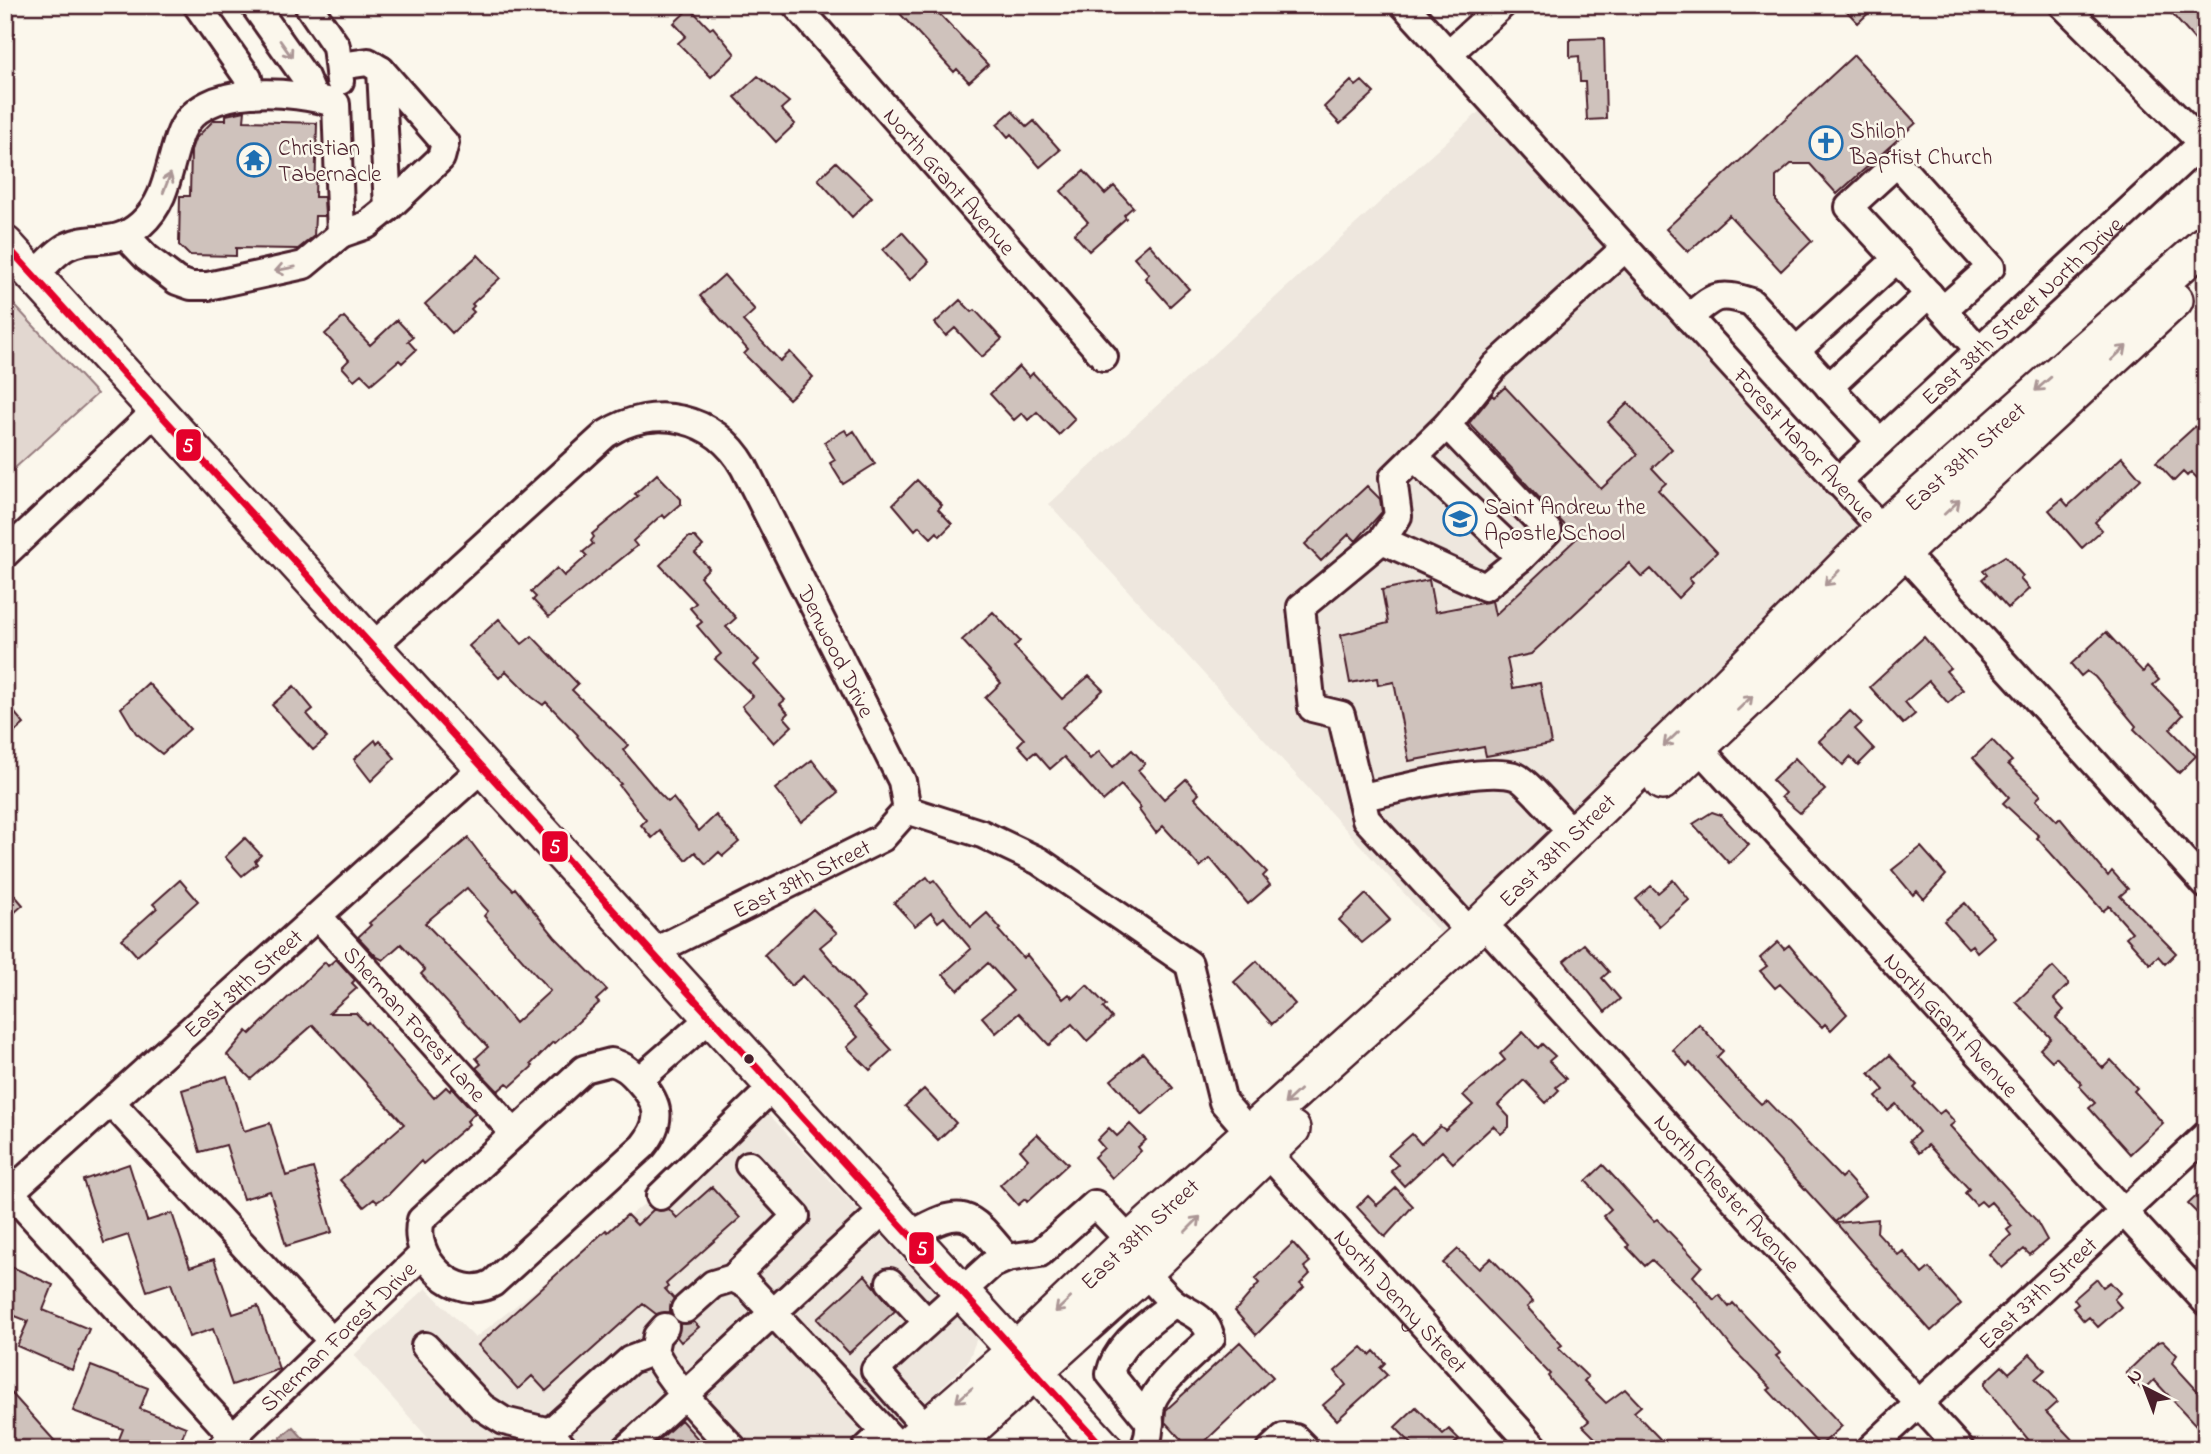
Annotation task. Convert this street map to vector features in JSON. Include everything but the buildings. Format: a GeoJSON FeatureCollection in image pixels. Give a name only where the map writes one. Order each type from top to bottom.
{"type":"FeatureCollection","features":[{"type":"Feature","properties":{"kind":"main road","name":"East 38th Street"},"geometry":{"type":"LineString","coordinates":[[1483,935],[1574,834],[1891,542],[2206,243]]}},
{"type":"Feature","properties":{"kind":"main road"},"geometry":{"type":"LineString","coordinates":[[5,244],[1105,1449]]}},
{"type":"Feature","properties":{"kind":"main road","name":"East 38th Street"},"geometry":{"type":"LineString","coordinates":[[905,1442],[1026,1361],[1145,1272],[1259,1143],[1483,935],[1698,747],[1891,542],[2206,272]]}},
{"type":"Feature","properties":{"kind":"main road","name":"East 38th Street"},"geometry":{"type":"LineString","coordinates":[[1026,1361],[1130,1241],[1259,1143]]}},
{"type":"Feature","properties":{"kind":"street"},"geometry":{"type":"LineString","coordinates":[[197,5],[248,78],[251,94]]}},
{"type":"Feature","properties":{"kind":"street"},"geometry":{"type":"LineString","coordinates":[[254,5],[305,77],[325,100]]}},
{"type":"Feature","properties":{"kind":"street"},"geometry":{"type":"LineString","coordinates":[[308,5],[336,46],[340,66],[325,100],[341,234]]}},
{"type":"Feature","properties":{"kind":"street","name":"North Grant Avenue"},"geometry":{"type":"LineString","coordinates":[[796,5],[1104,357]]}},
{"type":"Feature","properties":{"kind":"street","name":"Forest Manor Avenue"},"geometry":{"type":"LineString","coordinates":[[1404,5],[2206,885]]}},
{"type":"Feature","properties":{"kind":"street"},"geometry":{"type":"LineString","coordinates":[[1448,54],[1502,5]]}},
{"type":"Feature","properties":{"kind":"street"},"geometry":{"type":"LineString","coordinates":[[2063,5],[2204,143]]}},
{"type":"Feature","properties":{"kind":"street"},"geometry":{"type":"LineString","coordinates":[[126,236],[146,258],[177,281],[208,286],[304,265],[341,234],[367,225],[441,158],[444,143],[380,69],[368,62],[340,66]]}},
{"type":"Feature","properties":{"kind":"street"},"geometry":{"type":"LineString","coordinates":[[380,69],[388,208]]}},
{"type":"Feature","properties":{"kind":"street"},"geometry":{"type":"LineString","coordinates":[[35,276],[67,246],[126,236],[143,223],[157,205],[167,185],[180,134],[190,114],[204,104],[251,94],[325,100]]}},
{"type":"Feature","properties":{"kind":"street","name":"East 38th Street North Drive"},"geometry":{"type":"LineString","coordinates":[[1837,482],[2204,143]]}},
{"type":"Feature","properties":{"kind":"street"},"geometry":{"type":"LineString","coordinates":[[1829,387],[1936,302],[1991,267],[1897,163],[1849,208],[1897,259],[1936,302],[1979,350]]}},
{"type":"Feature","properties":{"kind":"street"},"geometry":{"type":"LineString","coordinates":[[1447,425],[1548,531],[1521,558],[1485,587],[1382,540],[1398,516],[1393,478],[1447,425],[1496,366],[1625,248]]}},
{"type":"Feature","properties":{"kind":"street"},"geometry":{"type":"LineString","coordinates":[[1797,350],[1897,259]]}},
{"type":"Feature","properties":{"kind":"street"},"geometry":{"type":"LineString","coordinates":[[1689,318],[1712,299],[1726,294],[1751,302],[1880,442]]}},
{"type":"Feature","properties":{"kind":"street"},"geometry":{"type":"LineString","coordinates":[[5,554],[157,410]]}},
{"type":"Feature","properties":{"kind":"street","name":"Denwood Drive"},"geometry":{"type":"LineString","coordinates":[[372,646],[606,434],[631,421],[650,417],[687,420],[712,432],[739,459],[902,781],[907,810]]}},
{"type":"Feature","properties":{"kind":"street"},"geometry":{"type":"LineString","coordinates":[[1414,457],[1521,558]]}},
{"type":"Feature","properties":{"kind":"street","name":"North Chester Avenue"},"geometry":{"type":"LineString","coordinates":[[1382,540],[1301,607],[1312,708],[1341,715],[1363,797],[1366,819],[1483,935],[1960,1449]]}},
{"type":"Feature","properties":{"kind":"street","name":"North Grant Avenue"},"geometry":{"type":"LineString","coordinates":[[1698,747],[2206,1302]]}},
{"type":"Feature","properties":{"kind":"street","name":"East 39th Street"},"geometry":{"type":"LineString","coordinates":[[8,1195],[482,768]]}},
{"type":"Feature","properties":{"kind":"street"},"geometry":{"type":"LineString","coordinates":[[1363,797],[1437,781],[1493,774],[1518,778],[1574,834]]}},
{"type":"Feature","properties":{"kind":"street"},"geometry":{"type":"LineString","coordinates":[[907,810],[964,827],[1039,861],[1189,964],[1223,1102],[1259,1143]]}},
{"type":"Feature","properties":{"kind":"street","name":"East 39th Street"},"geometry":{"type":"LineString","coordinates":[[651,953],[881,838],[907,810]]}},
{"type":"Feature","properties":{"kind":"street","name":"Sherman Forest Lane"},"geometry":{"type":"LineString","coordinates":[[318,916],[514,1133]]}},
{"type":"Feature","properties":{"kind":"street"},"geometry":{"type":"LineString","coordinates":[[639,1080],[710,1018]]}},
{"type":"Feature","properties":{"kind":"street","name":"Sherman Forest Drive"},"geometry":{"type":"LineString","coordinates":[[597,1063],[621,1064],[639,1080],[653,1097],[656,1106],[652,1134],[494,1283],[475,1289],[462,1287],[442,1275],[423,1254],[418,1233],[421,1220],[584,1069],[597,1063]]}},
{"type":"Feature","properties":{"kind":"street"},"geometry":{"type":"LineString","coordinates":[[660,1196],[774,1086]]}},
{"type":"Feature","properties":{"kind":"street"},"geometry":{"type":"LineString","coordinates":[[111,1102],[331,1340]]}},
{"type":"Feature","properties":{"kind":"street","name":"East 37th Street"},"geometry":{"type":"LineString","coordinates":[[1870,1449],[2206,1135]]}},
{"type":"Feature","properties":{"kind":"street","name":"North Denny Street"},"geometry":{"type":"LineString","coordinates":[[1259,1143],[1536,1449]]}},
{"type":"Feature","properties":{"kind":"street"},"geometry":{"type":"LineString","coordinates":[[685,1309],[713,1284],[733,1278],[796,1216],[750,1166]]}},
{"type":"Feature","properties":{"kind":"street"},"geometry":{"type":"LineString","coordinates":[[8,1195],[227,1442]]}},
{"type":"Feature","properties":{"kind":"street"},"geometry":{"type":"LineString","coordinates":[[905,1442],[875,1370],[962,1290],[990,1265],[1007,1258],[1040,1253],[1095,1204],[1130,1241]]}},
{"type":"Feature","properties":{"kind":"street"},"geometry":{"type":"LineString","coordinates":[[626,1449],[886,1208]]}},
{"type":"Feature","properties":{"kind":"street"},"geometry":{"type":"LineString","coordinates":[[911,1234],[943,1217],[958,1215],[985,1231],[1007,1258]]}},
{"type":"Feature","properties":{"kind":"street","name":"Sherman Forest Drive"},"geometry":{"type":"LineString","coordinates":[[227,1442],[423,1254]]}},
{"type":"Feature","properties":{"kind":"street"},"geometry":{"type":"LineString","coordinates":[[1143,1449],[1149,1439],[1152,1402],[1158,1391],[1211,1338],[1208,1327],[1196,1313],[1174,1303],[1145,1272]]}},
{"type":"Feature","properties":{"kind":"street"},"geometry":{"type":"LineString","coordinates":[[733,1278],[748,1286],[905,1442]]}},
{"type":"Feature","properties":{"kind":"street"},"geometry":{"type":"LineString","coordinates":[[890,1282],[927,1322]]}},
{"type":"Feature","properties":{"kind":"street"},"geometry":{"type":"LineString","coordinates":[[1150,1423],[1110,1374],[1113,1361],[1124,1345],[1174,1303]]}},
{"type":"Feature","properties":{"kind":"street"},"geometry":{"type":"LineString","coordinates":[[425,1346],[482,1407],[504,1421],[556,1440],[630,1360],[659,1339],[684,1395],[734,1449]]}},
{"type":"Feature","properties":{"kind":"street"},"geometry":{"type":"LineString","coordinates":[[1271,1449],[1284,1437],[1295,1438],[1306,1449]]}},
{"type":"Feature","properties":{"kind":"shaded area","name":"Saint Andrew the Apostle School"},"geometry":{"type":"Polygon","coordinates":[[[1482,109],[1870,533],[1443,936],[1049,504],[1482,109]]]}},
{"type":"Feature","properties":{"kind":"shaded area"},"geometry":{"type":"Polygon","coordinates":[[[5,295],[97,394],[5,477],[5,295]]]}},
{"type":"Feature","properties":{"kind":"shaded area"},"geometry":{"type":"Polygon","coordinates":[[[764,1109],[977,1338],[968,1362],[877,1449],[438,1449],[354,1355],[426,1288],[475,1338],[764,1109]]]}},
{"type":"Feature","properties":{"kind":"shaded area"},"geometry":{"type":"Polygon","coordinates":[[[293,1427],[313,1449],[289,1449],[280,1438],[293,1427]]]}},
{"type":"Feature","properties":{"kind":"transit line","name":"5"},"geometry":{"type":"LineString","coordinates":[[5,244],[1105,1449]]}},
{"type":"Feature","properties":{"kind":"place","name":"Shiloh Baptist Church"},"geometry":{"type":"Point","coordinates":[1826,143]}},
{"type":"Feature","properties":{"kind":"place","name":"Christian Tabernacle"},"geometry":{"type":"Point","coordinates":[254,160]}},
{"type":"Feature","properties":{"kind":"place","name":"Saint Andrew the Apostle School"},"geometry":{"type":"Point","coordinates":[1460,519]}}]}
